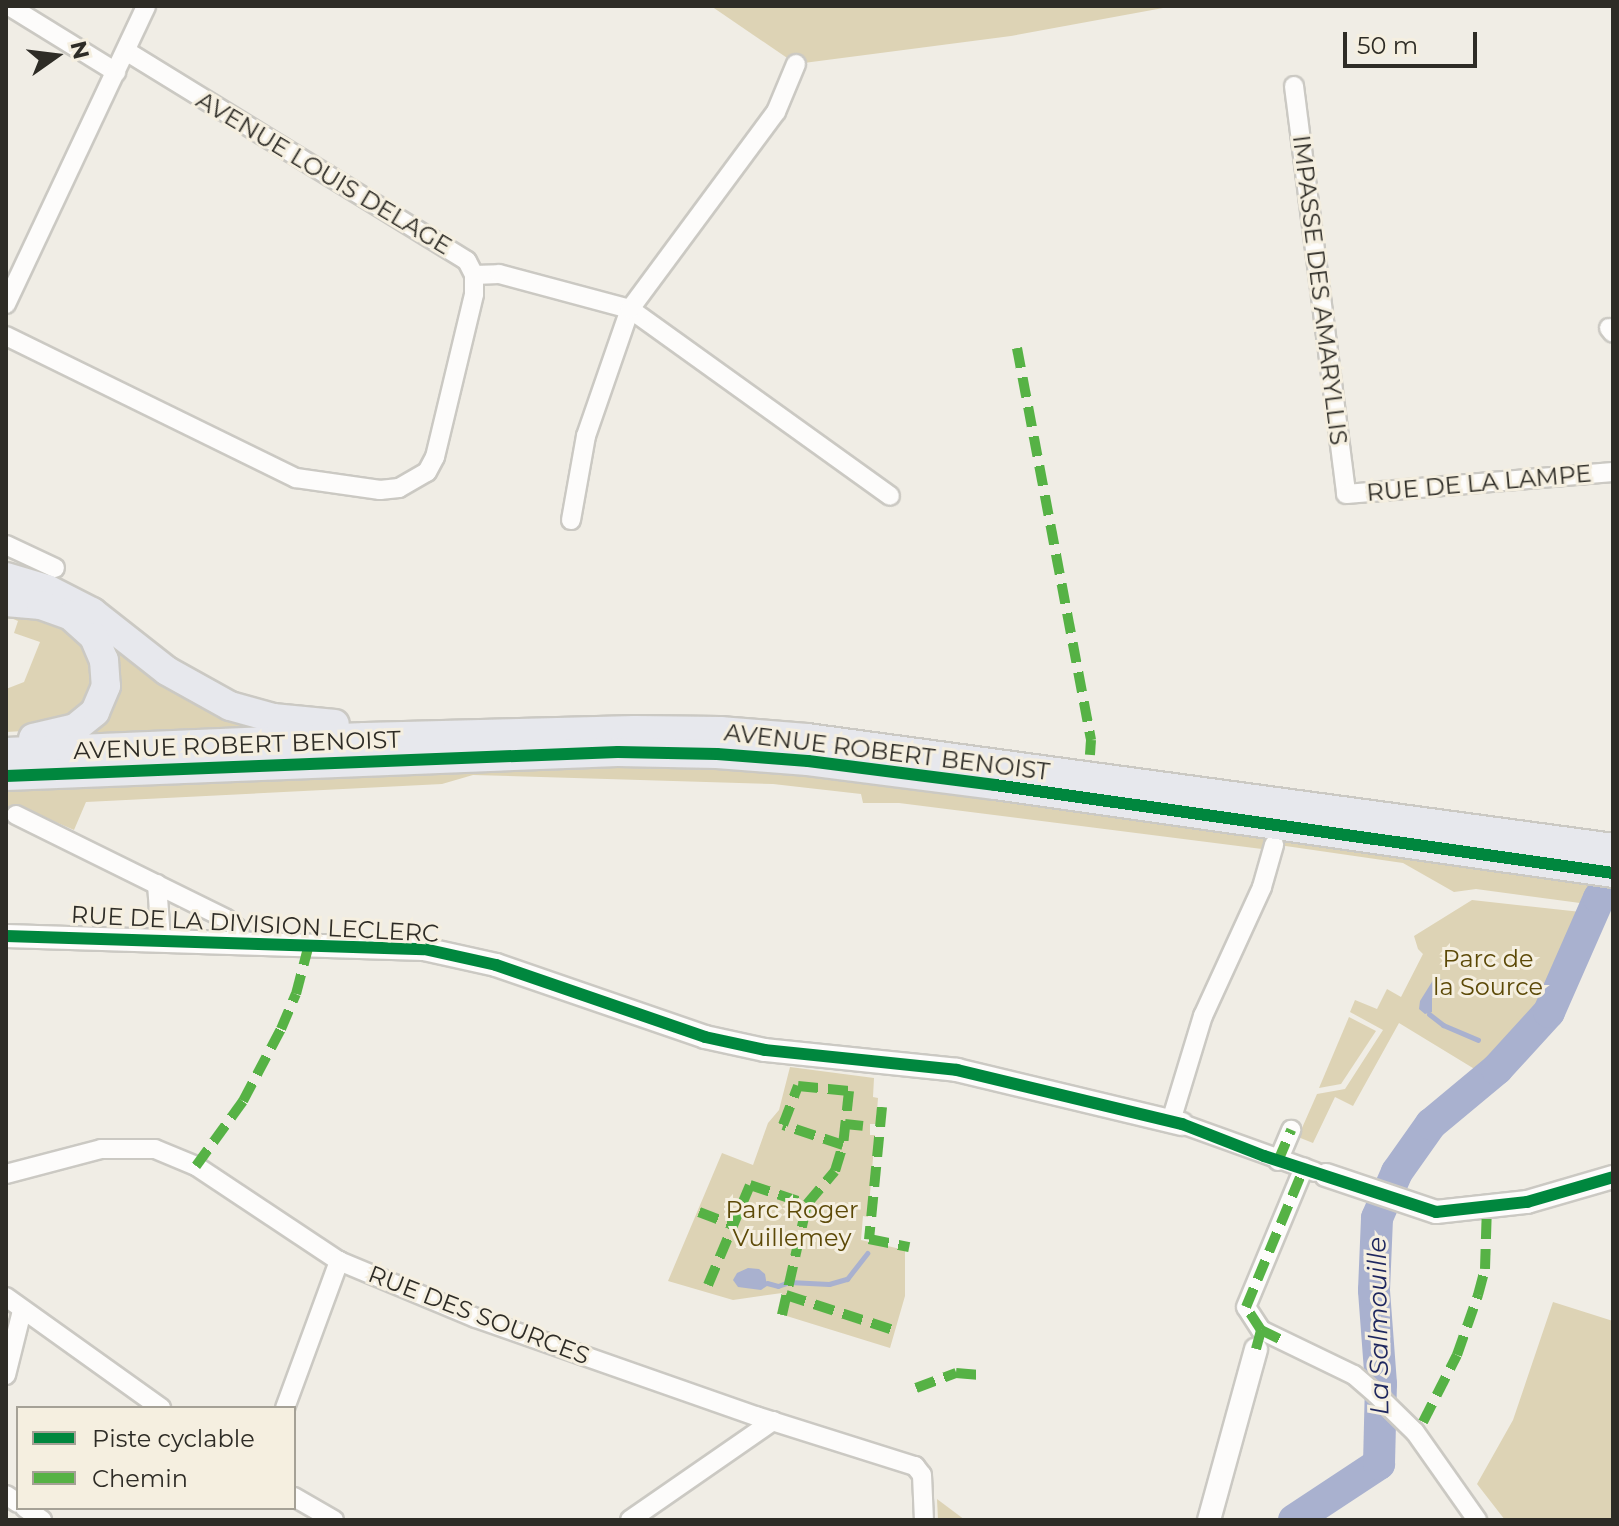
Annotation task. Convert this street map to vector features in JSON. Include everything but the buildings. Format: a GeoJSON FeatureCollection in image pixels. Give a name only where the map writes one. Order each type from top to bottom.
{"type":"FeatureCollection","features":[{"type":"Feature","properties":{"kind":"main road"},"geometry":{"type":"LineString","coordinates":[[6,577],[47,589],[92,612],[167,671],[230,706],[273,718],[333,724],[365,737]]}},
{"type":"Feature","properties":{"kind":"main road"},"geometry":{"type":"LineString","coordinates":[[6,602],[41,605],[71,616],[94,637],[104,660],[106,686],[95,712],[75,728],[43,738],[6,739]]}},
{"type":"Feature","properties":{"kind":"main road","name":"AVENUE ROBERT BENOIST"},"geometry":{"type":"LineString","coordinates":[[6,752],[365,737],[635,730],[807,738],[1607,859]]}},
{"type":"Feature","properties":{"kind":"main road","name":"AVENUE ROBERT BENOIST"},"geometry":{"type":"LineString","coordinates":[[6,776],[618,752],[717,754],[808,761],[1607,859]]}},
{"type":"Feature","properties":{"kind":"street"},"geometry":{"type":"LineString","coordinates":[[9,6],[116,72]]}},
{"type":"Feature","properties":{"kind":"street"},"geometry":{"type":"LineString","coordinates":[[6,304],[146,6]]}},
{"type":"Feature","properties":{"kind":"street","name":"AVENUE LOUIS DELAGE"},"geometry":{"type":"LineString","coordinates":[[126,51],[467,261],[474,275],[499,274],[630,309],[890,496]]}},
{"type":"Feature","properties":{"kind":"street"},"geometry":{"type":"LineString","coordinates":[[571,520],[586,436],[630,309],[776,112],[796,64]]}},
{"type":"Feature","properties":{"kind":"street","name":"IMPASSE DES AMARYLLIS"},"geometry":{"type":"LineString","coordinates":[[1294,86],[1346,494]]}},
{"type":"Feature","properties":{"kind":"street"},"geometry":{"type":"LineString","coordinates":[[6,336],[296,478],[380,490],[399,488],[427,472],[435,457],[474,294],[474,275]]}},
{"type":"Feature","properties":{"kind":"street","name":"RUE DE LA LAMPE"},"geometry":{"type":"LineString","coordinates":[[1346,494],[1613,472]]}},
{"type":"Feature","properties":{"kind":"street"},"geometry":{"type":"LineString","coordinates":[[6,545],[55,568]]}},
{"type":"Feature","properties":{"kind":"street"},"geometry":{"type":"LineString","coordinates":[[16,815],[226,919],[239,930],[240,941]]}},
{"type":"Feature","properties":{"kind":"street"},"geometry":{"type":"LineString","coordinates":[[1177,1123],[1203,1016],[1262,887],[1274,845]]}},
{"type":"Feature","properties":{"kind":"street"},"geometry":{"type":"LineString","coordinates":[[157,884],[161,938]]}},
{"type":"Feature","properties":{"kind":"street","name":"RUE DE LA DIVISION LECLERC"},"geometry":{"type":"LineString","coordinates":[[6,936],[161,938],[424,949],[496,965],[705,1037],[765,1050],[957,1070],[1177,1123],[1278,1161],[1436,1212],[1527,1202],[1613,1177]]}},
{"type":"Feature","properties":{"kind":"street"},"geometry":{"type":"LineString","coordinates":[[1278,1161],[1291,1130]]}},
{"type":"Feature","properties":{"kind":"street","name":"RUE DES SOURCES"},"geometry":{"type":"LineString","coordinates":[[6,1174],[101,1149],[155,1149],[196,1166],[339,1261],[476,1318],[773,1421],[915,1466],[922,1475],[924,1520]]}},
{"type":"Feature","properties":{"kind":"street"},"geometry":{"type":"LineString","coordinates":[[1209,1520],[1259,1339],[1246,1307],[1304,1168]]}},
{"type":"Feature","properties":{"kind":"street"},"geometry":{"type":"LineString","coordinates":[[286,1406],[339,1261]]}},
{"type":"Feature","properties":{"kind":"street"},"geometry":{"type":"LineString","coordinates":[[6,1297],[158,1406]]}},
{"type":"Feature","properties":{"kind":"street"},"geometry":{"type":"LineString","coordinates":[[6,1375],[22,1311]]}},
{"type":"Feature","properties":{"kind":"street"},"geometry":{"type":"LineString","coordinates":[[1259,1339],[1354,1375],[1415,1432],[1477,1520]]}},
{"type":"Feature","properties":{"kind":"street"},"geometry":{"type":"LineString","coordinates":[[630,1520],[773,1421]]}},
{"type":"Feature","properties":{"kind":"street"},"geometry":{"type":"LineString","coordinates":[[296,1498],[334,1520]]}},
{"type":"Feature","properties":{"kind":"green space"},"geometry":{"type":"Polygon","coordinates":[[[711,6],[1174,6],[1011,36],[796,64],[711,6]]]}},
{"type":"Feature","properties":{"kind":"green space"},"geometry":{"type":"Polygon","coordinates":[[[6,583],[261,730],[79,735],[110,653],[6,583]]]}},
{"type":"Feature","properties":{"kind":"green space"},"geometry":{"type":"Polygon","coordinates":[[[6,607],[78,631],[99,679],[81,715],[41,730],[6,732],[6,689],[24,682],[40,642],[14,633],[18,621],[6,616],[6,607]]]}},
{"type":"Feature","properties":{"kind":"green space"},"geometry":{"type":"Polygon","coordinates":[[[579,763],[785,769],[1519,869],[1599,886],[1596,894],[1580,903],[1476,889],[1454,892],[1403,863],[1264,843],[1262,849],[899,803],[863,803],[861,794],[773,784],[473,775],[442,784],[86,802],[74,830],[21,807],[12,823],[6,820],[6,789],[579,763]]]}},
{"type":"Feature","properties":{"kind":"green space","name":"Parc de la Source"},"geometry":{"type":"Polygon","coordinates":[[[1472,900],[1581,912],[1561,974],[1541,1015],[1486,1076],[1399,1023],[1353,1106],[1335,1097],[1313,1143],[1298,1137],[1317,1094],[1345,1089],[1383,1030],[1350,1012],[1355,1000],[1377,1009],[1387,989],[1401,997],[1423,954],[1414,936],[1472,900]]]}},
{"type":"Feature","properties":{"kind":"green space"},"geometry":{"type":"Polygon","coordinates":[[[1349,1017],[1376,1031],[1341,1084],[1319,1088],[1349,1017]]]}},
{"type":"Feature","properties":{"kind":"green space","name":"Parc Roger Vuillemey"},"geometry":{"type":"Polygon","coordinates":[[[790,1067],[874,1078],[873,1097],[878,1098],[876,1124],[870,1124],[870,1135],[875,1135],[868,1217],[863,1216],[861,1240],[905,1250],[905,1296],[890,1348],[777,1313],[782,1293],[733,1300],[668,1281],[722,1153],[753,1165],[768,1123],[779,1110],[790,1067]]]}},
{"type":"Feature","properties":{"kind":"green space"},"geometry":{"type":"Polygon","coordinates":[[[1553,1302],[1613,1321],[1613,1520],[1505,1520],[1477,1484],[1513,1420],[1553,1302]]]}},
{"type":"Feature","properties":{"kind":"green space"},"geometry":{"type":"Polygon","coordinates":[[[937,1499],[965,1520],[938,1520],[937,1499]]]}},
{"type":"Feature","properties":{"kind":"water"},"geometry":{"type":"Polygon","coordinates":[[[1435,977],[1442,980],[1432,998],[1432,1012],[1425,1014],[1419,1009],[1420,1001],[1435,977]]]}},
{"type":"Feature","properties":{"kind":"water"},"geometry":{"type":"Polygon","coordinates":[[[748,1268],[759,1269],[765,1274],[767,1286],[761,1290],[738,1287],[733,1280],[737,1273],[748,1268]]]}},
{"type":"Feature","properties":{"kind":"waterway","name":"La Salmouille"},"geometry":{"type":"LineString","coordinates":[[1294,1520],[1379,1464],[1381,1384],[1374,1290],[1377,1218],[1397,1172],[1431,1124],[1497,1069],[1549,1012],[1599,898],[1613,878]]}},
{"type":"Feature","properties":{"kind":"waterway"},"geometry":{"type":"LineString","coordinates":[[1429,1014],[1443,1025],[1478,1040]]}},
{"type":"Feature","properties":{"kind":"waterway"},"geometry":{"type":"LineString","coordinates":[[767,1283],[778,1286],[789,1282],[829,1284],[847,1279],[867,1253]]}},
{"type":"Feature","properties":{"kind":"marked path"},"geometry":{"type":"LineString","coordinates":[[1017,348],[1091,740],[1090,755]]}},
{"type":"Feature","properties":{"kind":"marked path"},"geometry":{"type":"LineString","coordinates":[[196,1166],[243,1101],[281,1029],[296,994],[309,944]]}},
{"type":"Feature","properties":{"kind":"marked path"},"geometry":{"type":"LineString","coordinates":[[798,1086],[849,1091],[843,1145],[783,1125],[798,1086]]}},
{"type":"Feature","properties":{"kind":"marked path"},"geometry":{"type":"LineString","coordinates":[[882,1107],[869,1239],[909,1247]]}},
{"type":"Feature","properties":{"kind":"marked path"},"geometry":{"type":"LineString","coordinates":[[845,1124],[863,1126]]}},
{"type":"Feature","properties":{"kind":"marked path"},"geometry":{"type":"LineString","coordinates":[[1278,1161],[1291,1130]]}},
{"type":"Feature","properties":{"kind":"marked path"},"geometry":{"type":"LineString","coordinates":[[708,1285],[750,1185],[807,1204],[835,1171],[843,1145]]}},
{"type":"Feature","properties":{"kind":"marked path"},"geometry":{"type":"LineString","coordinates":[[1261,1330],[1246,1307],[1304,1168]]}},
{"type":"Feature","properties":{"kind":"marked path"},"geometry":{"type":"LineString","coordinates":[[782,1315],[807,1204]]}},
{"type":"Feature","properties":{"kind":"marked path"},"geometry":{"type":"LineString","coordinates":[[1423,1422],[1457,1355],[1478,1295],[1485,1269],[1487,1207]]}},
{"type":"Feature","properties":{"kind":"marked path"},"geometry":{"type":"LineString","coordinates":[[699,1212],[733,1225]]}},
{"type":"Feature","properties":{"kind":"marked path"},"geometry":{"type":"LineString","coordinates":[[786,1295],[896,1331]]}},
{"type":"Feature","properties":{"kind":"marked path"},"geometry":{"type":"LineString","coordinates":[[1261,1330],[1286,1342]]}},
{"type":"Feature","properties":{"kind":"marked path"},"geometry":{"type":"LineString","coordinates":[[1256,1349],[1261,1330]]}},
{"type":"Feature","properties":{"kind":"marked path"},"geometry":{"type":"LineString","coordinates":[[916,1388],[956,1373],[980,1375]]}},
{"type":"Feature","properties":{"kind":"cycle path"},"geometry":{"type":"LineString","coordinates":[[6,776],[618,752],[717,754],[808,761],[995,785],[1613,873]]}},
{"type":"Feature","properties":{"kind":"cycle path"},"geometry":{"type":"LineString","coordinates":[[6,936],[424,949],[496,965],[705,1037],[765,1050],[957,1070],[1182,1124],[1264,1156],[1436,1212],[1527,1202],[1613,1177]]}}]}
